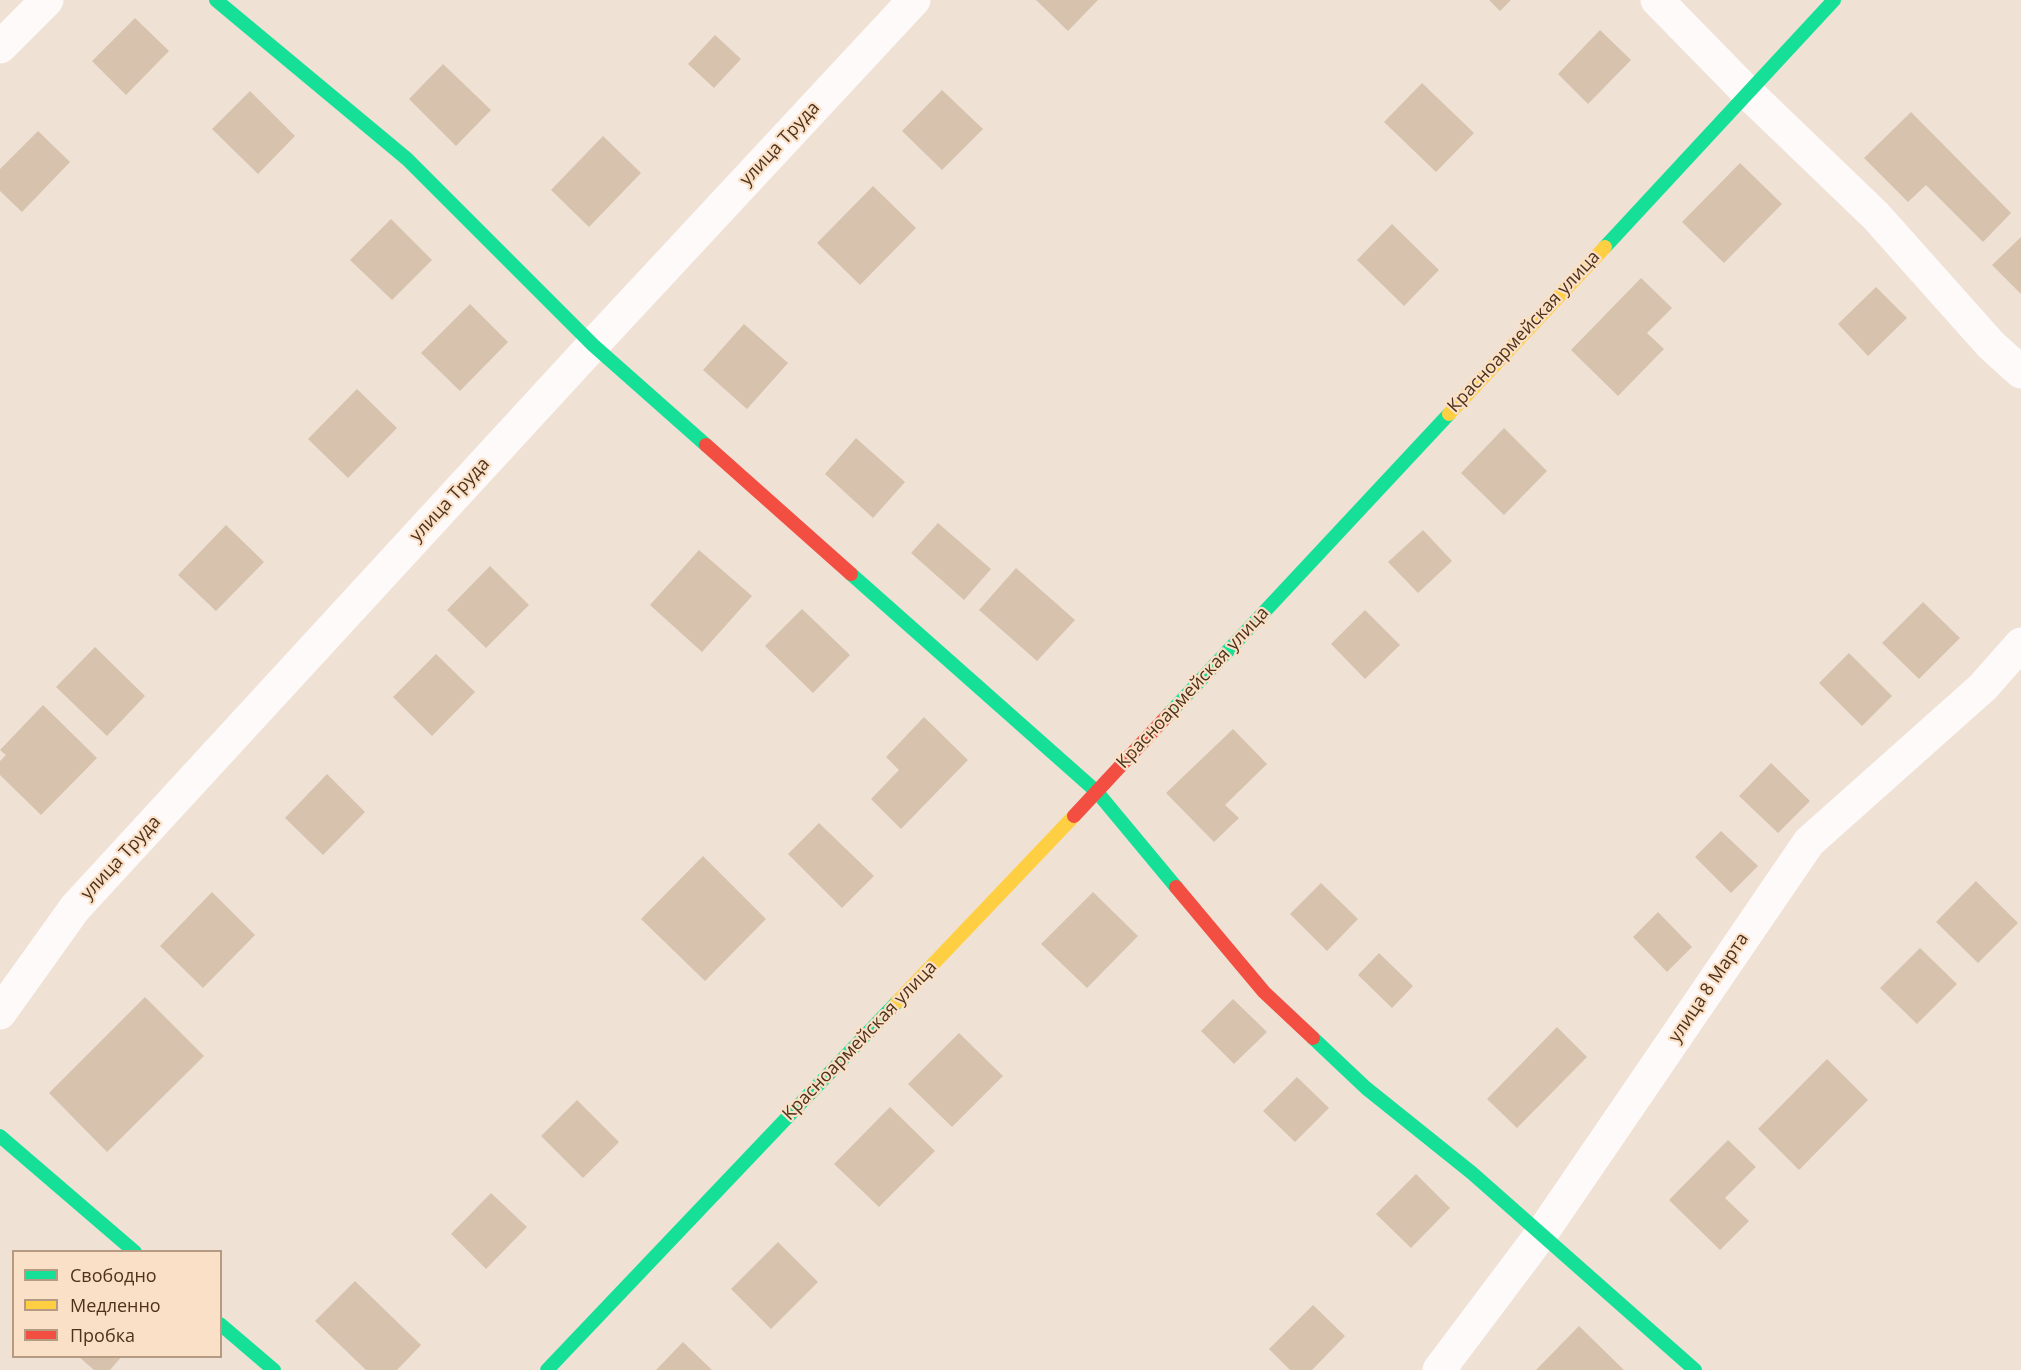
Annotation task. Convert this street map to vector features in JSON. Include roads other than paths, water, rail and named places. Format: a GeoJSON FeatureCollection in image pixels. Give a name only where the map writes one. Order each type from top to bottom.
{"type":"FeatureCollection","features":[{"type":"Feature","properties":{"kind":"street"},"geometry":{"type":"LineString","coordinates":[[0,47],[47,0]]}},
{"type":"Feature","properties":{"kind":"street"},"geometry":{"type":"LineString","coordinates":[[216,0],[407,159],[593,345],[1097,792],[1264,992],[1366,1088],[1472,1173],[1695,1370]]}},
{"type":"Feature","properties":{"kind":"street","name":"улица Труда"},"geometry":{"type":"LineString","coordinates":[[0,1013],[75,908],[914,0]]}},
{"type":"Feature","properties":{"kind":"street"},"geometry":{"type":"LineString","coordinates":[[1657,0],[1747,92],[1876,216],[1991,345],[2021,372]]}},
{"type":"Feature","properties":{"kind":"street","name":"Красноармейская улица"},"geometry":{"type":"LineString","coordinates":[[547,1370],[1097,792],[1833,0]]}},
{"type":"Feature","properties":{"kind":"street","name":"улица 8 Марта"},"geometry":{"type":"LineString","coordinates":[[1439,1370],[1542,1233],[1809,842],[1983,687],[2021,644]]}},
{"type":"Feature","properties":{"kind":"street"},"geometry":{"type":"LineString","coordinates":[[0,1136],[134,1250]]}},
{"type":"Feature","properties":{"kind":"street"},"geometry":{"type":"LineString","coordinates":[[222,1326],[274,1370]]}}]}
